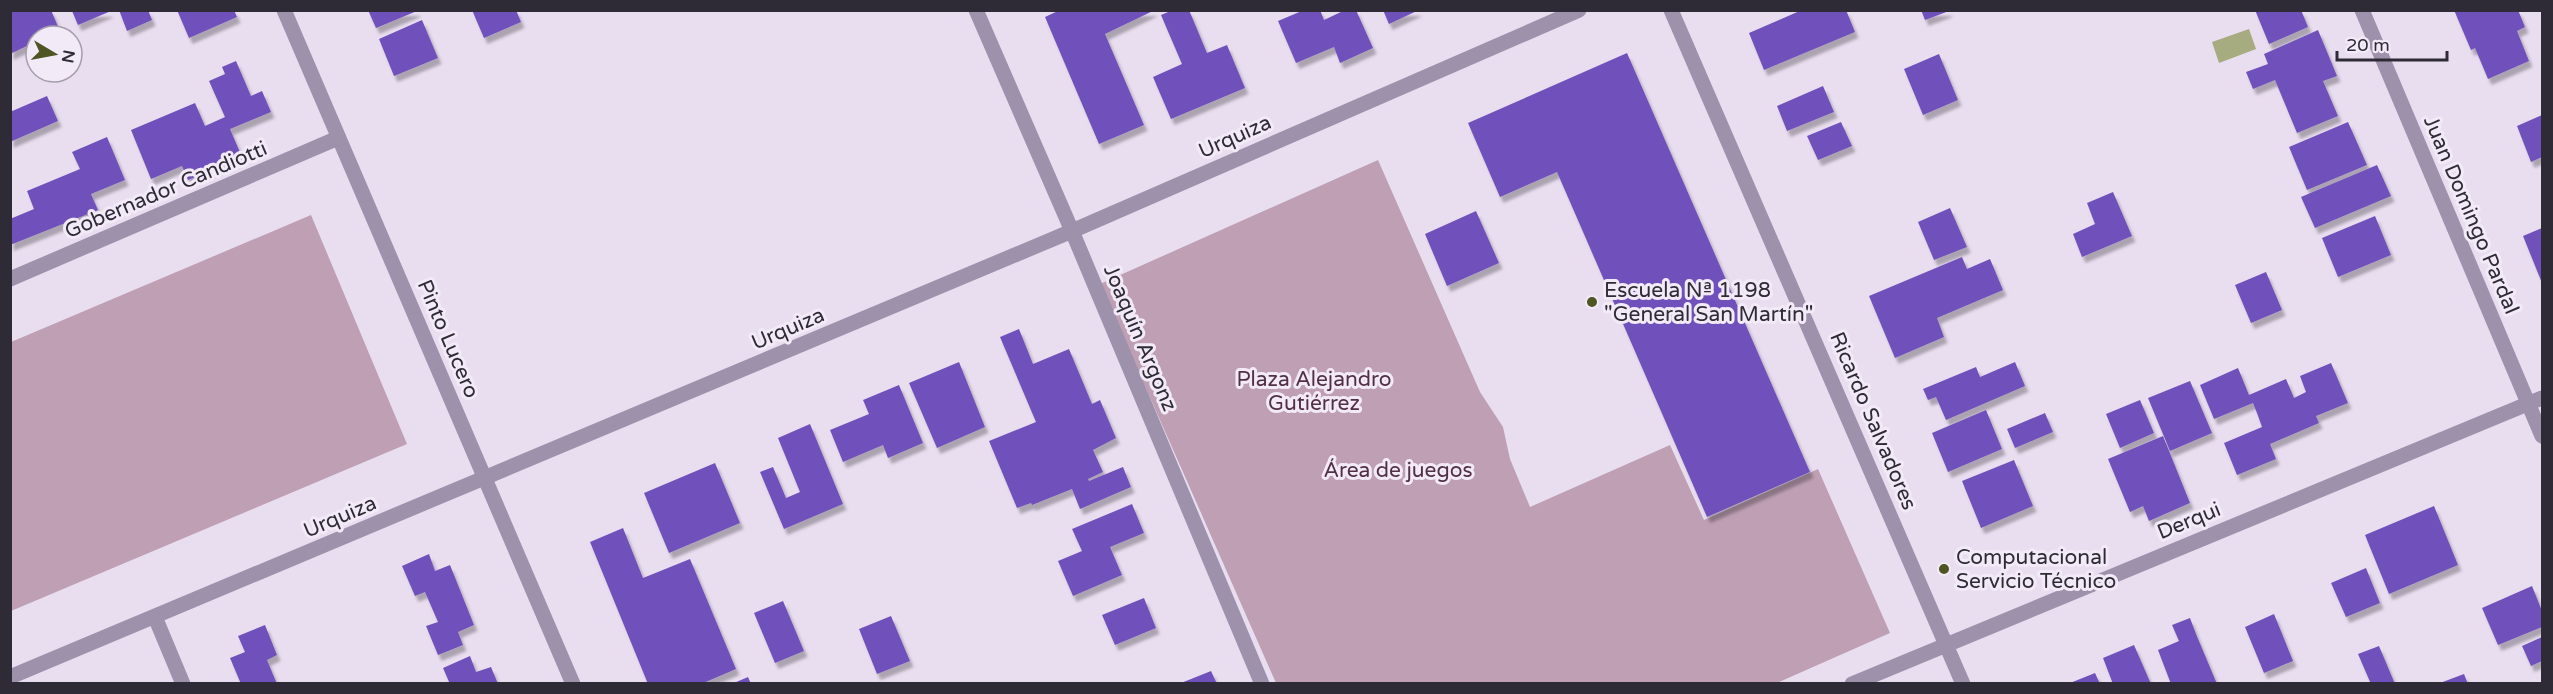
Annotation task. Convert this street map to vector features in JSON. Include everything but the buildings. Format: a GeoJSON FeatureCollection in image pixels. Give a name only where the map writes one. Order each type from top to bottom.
{"type":"FeatureCollection","features":[{"type":"Feature","properties":{"kind":"street","name":"Pinto Lucero"},"geometry":{"type":"LineString","coordinates":[[284,10],[573,684]]}},
{"type":"Feature","properties":{"kind":"street","name":"Joaquín Argonz"},"geometry":{"type":"LineString","coordinates":[[976,10],[1072,231],[1262,684]]}},
{"type":"Feature","properties":{"kind":"street","name":"Urquiza"},"geometry":{"type":"LineString","coordinates":[[10,677],[1072,231],[1579,10]]}},
{"type":"Feature","properties":{"kind":"street","name":"Ricardo Salvadores"},"geometry":{"type":"LineString","coordinates":[[1671,10],[1963,684]]}},
{"type":"Feature","properties":{"kind":"street","name":"Juan Domingo Pardal"},"geometry":{"type":"LineString","coordinates":[[2362,10],[2536,401],[2542,436]]}},
{"type":"Feature","properties":{"kind":"street","name":"Gobernador Candiotti"},"geometry":{"type":"LineString","coordinates":[[10,279],[338,138]]}},
{"type":"Feature","properties":{"kind":"street","name":"Derqui"},"geometry":{"type":"LineString","coordinates":[[1851,684],[2536,401]]}},
{"type":"Feature","properties":{"kind":"street"},"geometry":{"type":"LineString","coordinates":[[155,617],[183,684]]}},
{"type":"Feature","properties":{"kind":"green space","name":"Plaza Alejandro Gutiérrez"},"geometry":{"type":"Polygon","coordinates":[[[1378,160],[1480,392],[1503,427],[1510,459],[1530,507],[1670,445],[1704,520],[1818,469],[1890,633],[1777,683],[1276,683],[1100,284],[1378,160]]]}},
{"type":"Feature","properties":{"kind":"green space"},"geometry":{"type":"Polygon","coordinates":[[[311,215],[407,444],[11,611],[11,342],[311,215]]]}},
{"type":"Feature","properties":{"kind":"shaded area"},"geometry":{"type":"Polygon","coordinates":[[[2249,29],[2256,49],[2219,63],[2212,42],[2249,29]]]}},
{"type":"Feature","properties":{"kind":"place","name":"Escuela Nª 1198 \"General San Martín\""},"geometry":{"type":"Point","coordinates":[1592,302]}},
{"type":"Feature","properties":{"kind":"place","name":"Computacional Servicio Técnico"},"geometry":{"type":"Point","coordinates":[1944,569]}},
{"type":"Feature","properties":{"kind":"park label","name":"Área de juegos"},"geometry":{"type":"Point","coordinates":[1398,470]}}]}
